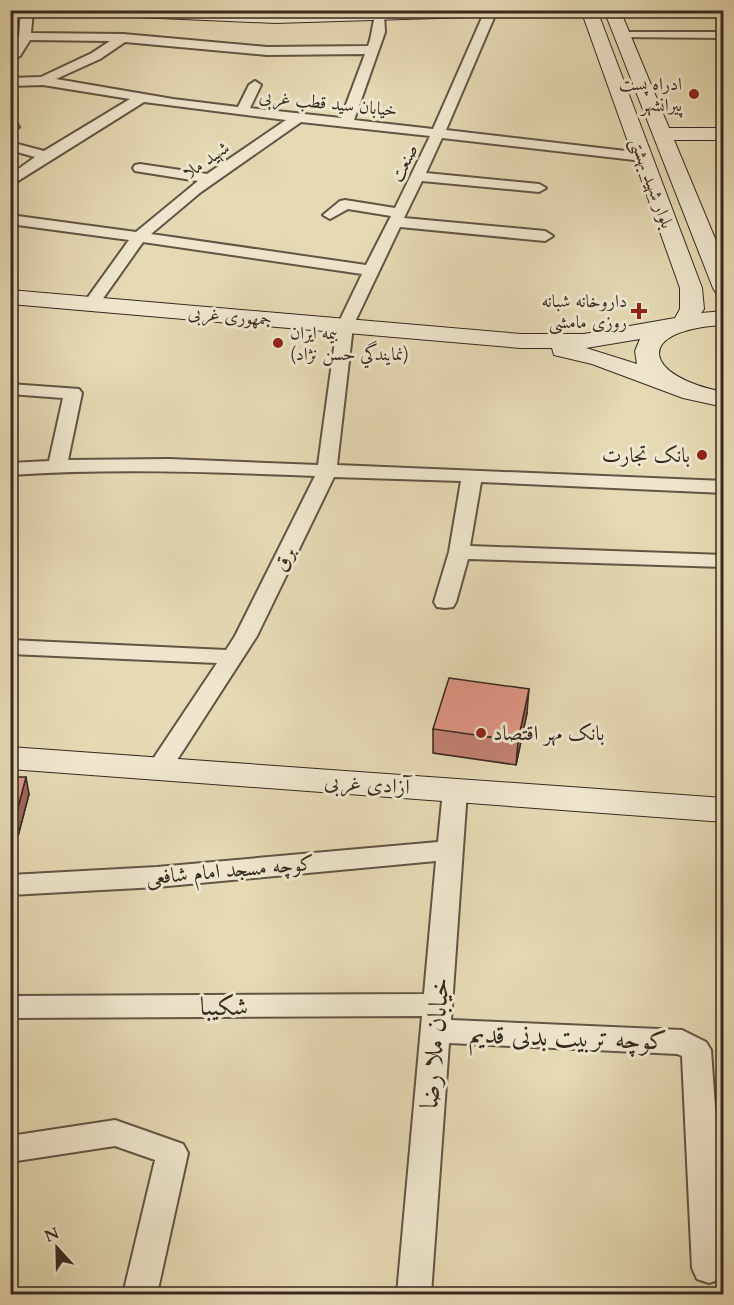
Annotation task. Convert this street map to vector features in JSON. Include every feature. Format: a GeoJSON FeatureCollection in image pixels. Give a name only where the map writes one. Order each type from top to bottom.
{"type":"FeatureCollection","features":[{"type":"Feature","properties":{"kind":"main road"},"geometry":{"type":"LineString","coordinates":[[92,10],[138,14],[380,16],[533,10]]}},
{"type":"Feature","properties":{"kind":"main road","name":"بلوار شهید بهشتی"},"geometry":{"type":"LineString","coordinates":[[589,10],[691,288],[692,309],[676,325]]}},
{"type":"Feature","properties":{"kind":"main road","name":"بلوار شهید بهشتی"},"geometry":{"type":"LineString","coordinates":[[612,10],[723,288]]}},
{"type":"Feature","properties":{"kind":"main road"},"geometry":{"type":"LineString","coordinates":[[661,134],[723,134]]}},
{"type":"Feature","properties":{"kind":"main road","name":"جمهوری غربی"},"geometry":{"type":"LineString","coordinates":[[10,297],[521,341]]}},
{"type":"Feature","properties":{"kind":"main road"},"geometry":{"type":"LineString","coordinates":[[521,341],[584,341],[723,318]]}},
{"type":"Feature","properties":{"kind":"main road"},"geometry":{"type":"LineString","coordinates":[[676,325],[654,336],[647,346],[646,356],[657,373],[678,387]]}},
{"type":"Feature","properties":{"kind":"main road"},"geometry":{"type":"LineString","coordinates":[[521,341],[599,358],[678,387],[723,400]]}},
{"type":"Feature","properties":{"kind":"main road","name":"آزادی غربی"},"geometry":{"type":"LineString","coordinates":[[10,758],[723,810]]}},
{"type":"Feature","properties":{"kind":"street"},"geometry":{"type":"LineString","coordinates":[[10,58],[18,52],[27,36],[27,10]]}},
{"type":"Feature","properties":{"kind":"street","name":"صنعت"},"geometry":{"type":"LineString","coordinates":[[345,326],[438,133],[490,13]]}},
{"type":"Feature","properties":{"kind":"street"},"geometry":{"type":"LineString","coordinates":[[138,14],[138,39]]}},
{"type":"Feature","properties":{"kind":"street"},"geometry":{"type":"LineString","coordinates":[[346,123],[379,32],[380,16]]}},
{"type":"Feature","properties":{"kind":"street"},"geometry":{"type":"LineString","coordinates":[[621,35],[723,35]]}},
{"type":"Feature","properties":{"kind":"street"},"geometry":{"type":"LineString","coordinates":[[27,36],[138,39],[316,56],[371,50]]}},
{"type":"Feature","properties":{"kind":"street"},"geometry":{"type":"LineString","coordinates":[[43,81],[96,56],[123,38]]}},
{"type":"Feature","properties":{"kind":"street","name":"خیابان سید قطب غربی"},"geometry":{"type":"LineString","coordinates":[[10,82],[43,81],[141,98],[242,111],[643,157]]}},
{"type":"Feature","properties":{"kind":"street"},"geometry":{"type":"LineString","coordinates":[[242,111],[255,84]]}},
{"type":"Feature","properties":{"kind":"street"},"geometry":{"type":"LineString","coordinates":[[10,182],[16,172],[141,98]]}},
{"type":"Feature","properties":{"kind":"street","name":"شهید ملا"},"geometry":{"type":"LineString","coordinates":[[91,304],[139,237],[167,211],[298,118]]}},
{"type":"Feature","properties":{"kind":"street"},"geometry":{"type":"LineString","coordinates":[[10,146],[46,156]]}},
{"type":"Feature","properties":{"kind":"street"},"geometry":{"type":"LineString","coordinates":[[140,168],[209,179]]}},
{"type":"Feature","properties":{"kind":"street"},"geometry":{"type":"LineString","coordinates":[[417,176],[539,188]]}},
{"type":"Feature","properties":{"kind":"street"},"geometry":{"type":"LineString","coordinates":[[330,215],[345,204],[397,218],[545,236]]}},
{"type":"Feature","properties":{"kind":"street"},"geometry":{"type":"LineString","coordinates":[[10,219],[372,271]]}},
{"type":"Feature","properties":{"kind":"street","name":"برق"},"geometry":{"type":"LineString","coordinates":[[159,768],[246,636],[327,471],[345,326]]}},
{"type":"Feature","properties":{"kind":"street"},"geometry":{"type":"LineString","coordinates":[[10,389],[73,393],[57,466]]}},
{"type":"Feature","properties":{"kind":"street"},"geometry":{"type":"LineString","coordinates":[[10,469],[57,466],[169,465],[723,487]]}},
{"type":"Feature","properties":{"kind":"street"},"geometry":{"type":"LineString","coordinates":[[445,602],[459,552],[472,476]]}},
{"type":"Feature","properties":{"kind":"street"},"geometry":{"type":"LineString","coordinates":[[459,552],[723,561]]}},
{"type":"Feature","properties":{"kind":"street"},"geometry":{"type":"LineString","coordinates":[[10,647],[232,657]]}},
{"type":"Feature","properties":{"kind":"street","name":"خیابان ملا رضا"},"geometry":{"type":"LineString","coordinates":[[414,1294],[455,791]]}},
{"type":"Feature","properties":{"kind":"street","name":"کوچه مسجد امام شافعی"},"geometry":{"type":"LineString","coordinates":[[10,885],[157,877],[450,850]]}},
{"type":"Feature","properties":{"kind":"street","name":"شکیبا"},"geometry":{"type":"LineString","coordinates":[[10,1007],[436,1018]]}},
{"type":"Feature","properties":{"kind":"street","name":"کوچه تربیت بدنی قدیم"},"geometry":{"type":"LineString","coordinates":[[436,1018],[682,1042],[696,1050],[709,1268]]}},
{"type":"Feature","properties":{"kind":"street"},"geometry":{"type":"LineString","coordinates":[[10,1149],[115,1133],[172,1153],[140,1294]]}},
{"type":"Feature","properties":{"kind":"building"},"geometry":{"type":"Polygon","coordinates":[[[449,678],[529,689],[518,741],[433,729],[449,678]]]}},
{"type":"Feature","properties":{"kind":"building"},"geometry":{"type":"Polygon","coordinates":[[[10,777],[26,777],[15,819],[10,819],[10,777]]]}},
{"type":"Feature","properties":{"kind":"place","name":"ادراه پست پیرانشهر"},"geometry":{"type":"Point","coordinates":[694,94]}},
{"type":"Feature","properties":{"kind":"place","name":"داروخانه شبانه روزی مامشی"},"geometry":{"type":"Point","coordinates":[639,311]}},
{"type":"Feature","properties":{"kind":"place","name":"بيمه ايران (نمايندگي حسن نژاد)"},"geometry":{"type":"Point","coordinates":[278,343]}},
{"type":"Feature","properties":{"kind":"place","name":"بانک تجارت"},"geometry":{"type":"Point","coordinates":[702,455]}},
{"type":"Feature","properties":{"kind":"place","name":"بانک مهر اقتصاد"},"geometry":{"type":"Point","coordinates":[481,733]}}]}
